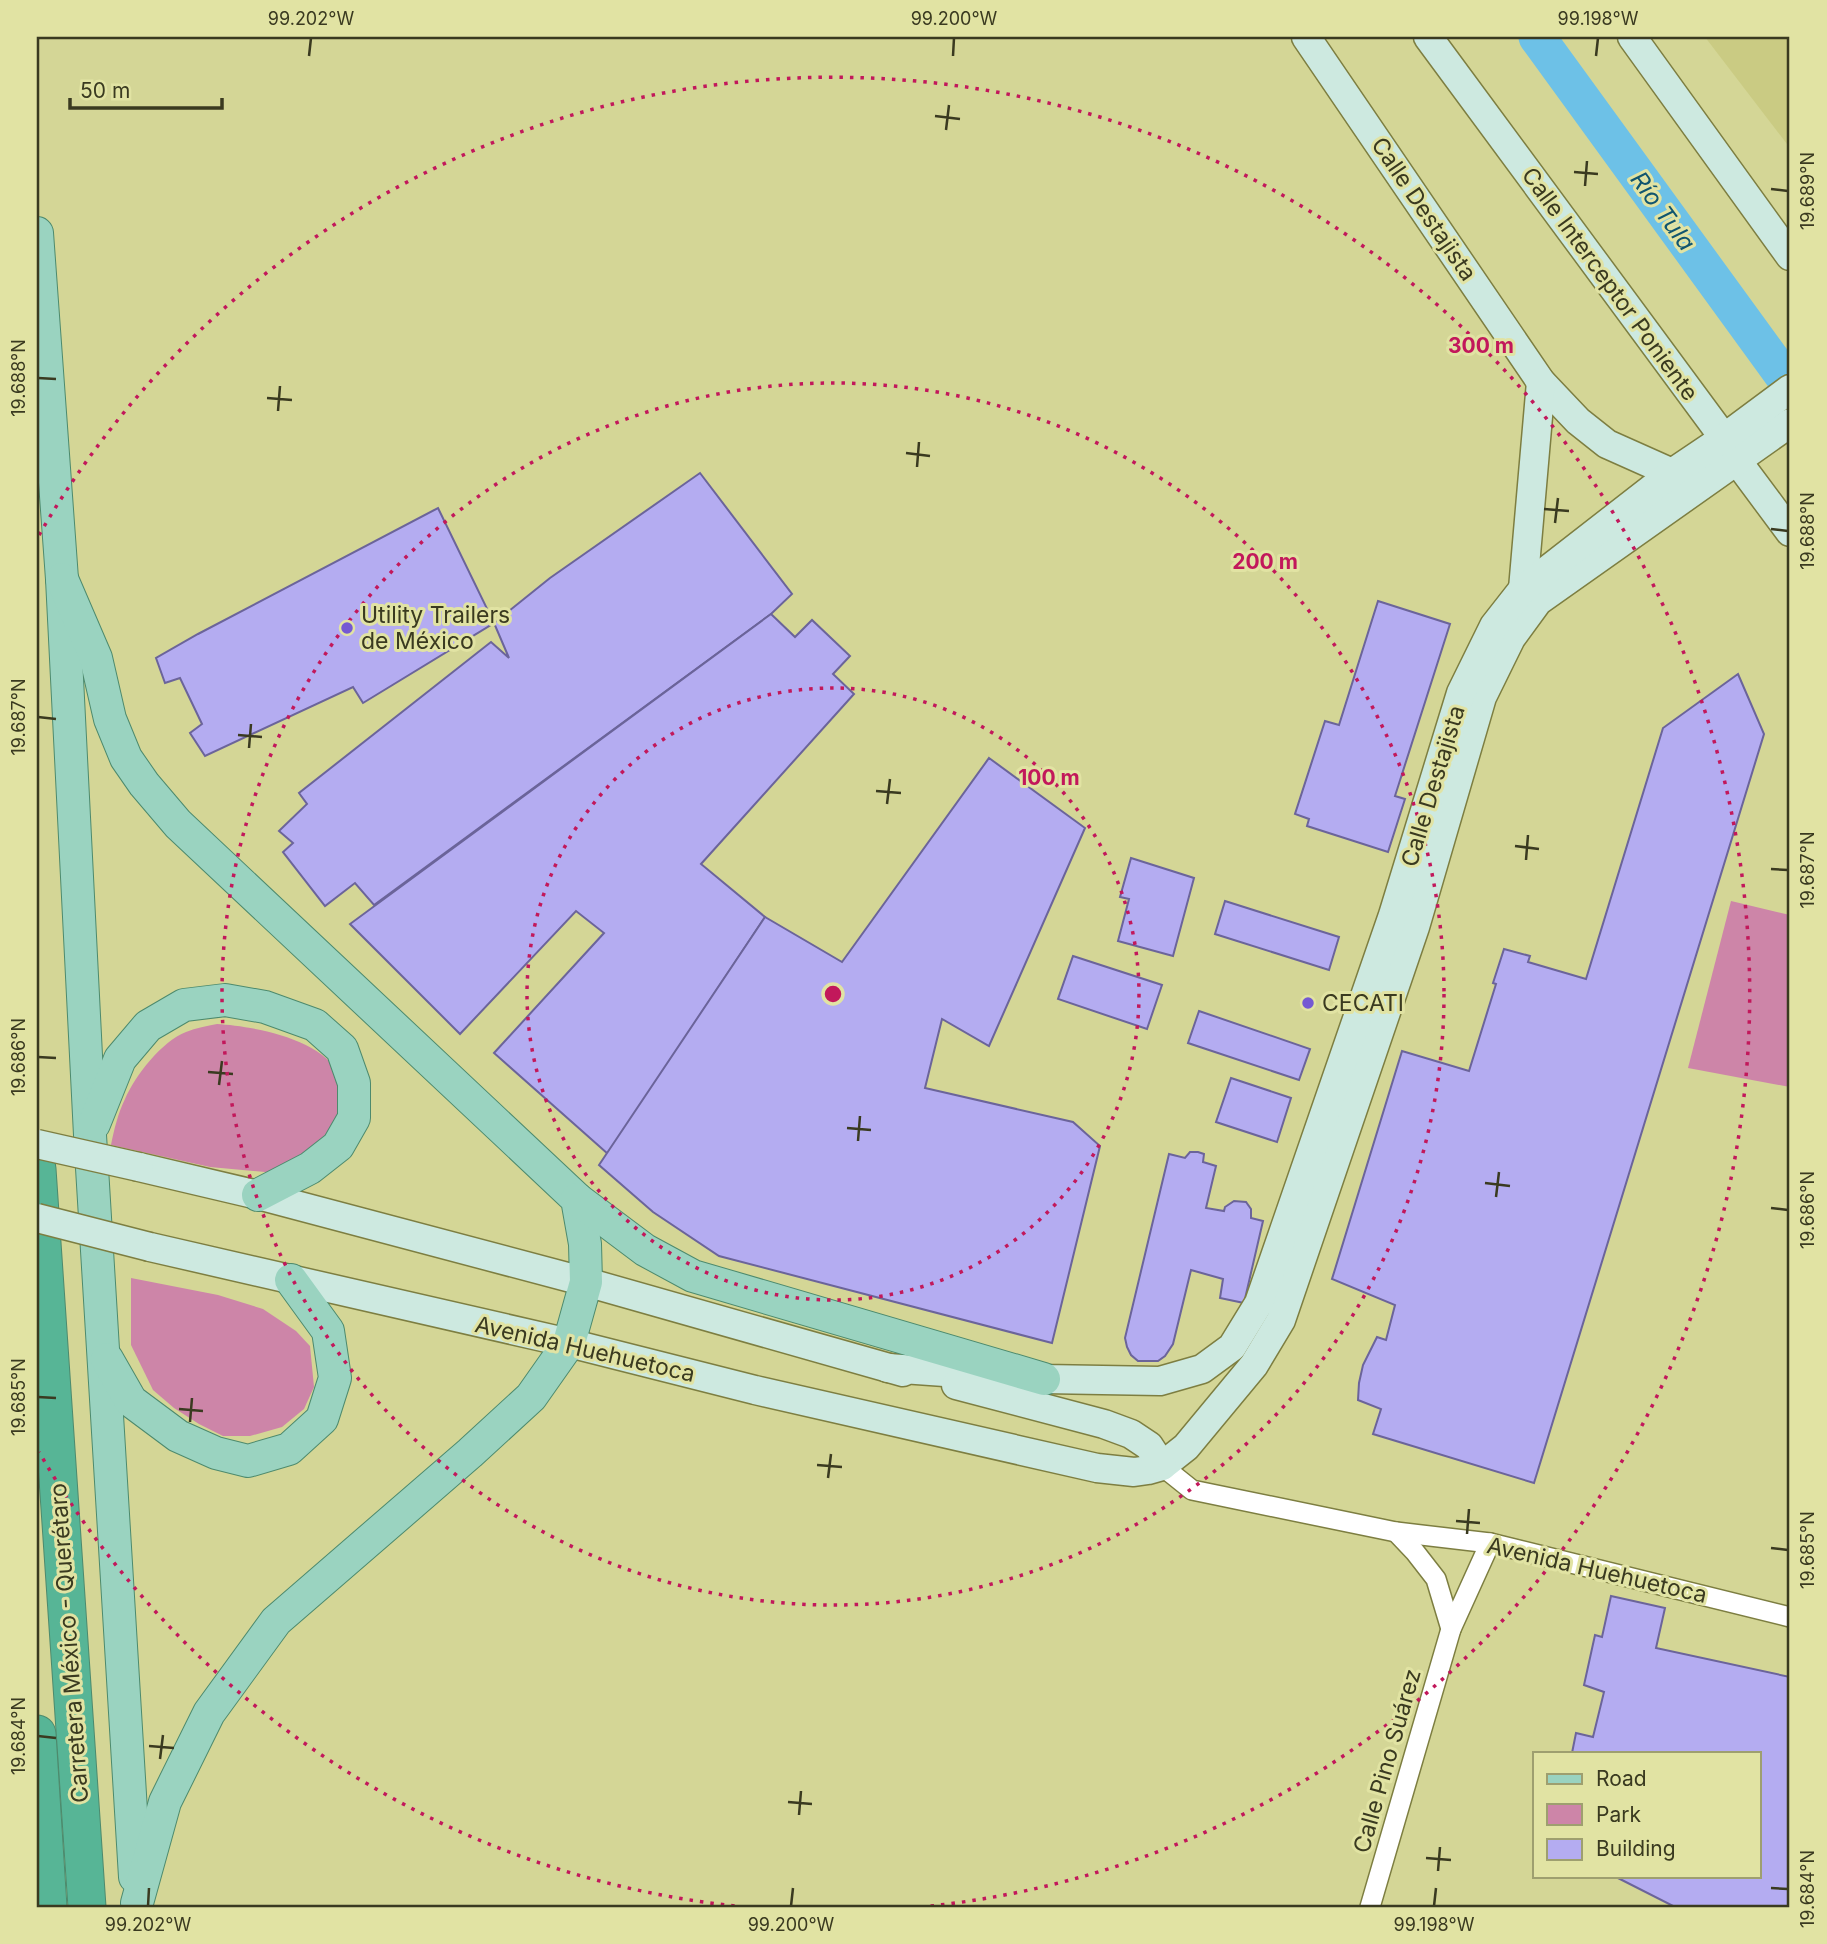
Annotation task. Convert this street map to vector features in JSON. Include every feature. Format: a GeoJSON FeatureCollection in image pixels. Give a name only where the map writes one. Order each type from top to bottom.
{"type":"FeatureCollection","features":[{"type":"Feature","properties":{"kind":"highway","name":"Carretera México - Querétaro"},"geometry":{"type":"LineString","coordinates":[[37,1169],[87,1907]]}},
{"type":"Feature","properties":{"kind":"highway","name":"Carretera México - Querétaro"},"geometry":{"type":"LineString","coordinates":[[37,1734],[48,1907]]}},
{"type":"Feature","properties":{"kind":"main road","name":"Calle Destajista"},"geometry":{"type":"LineString","coordinates":[[1306,37],[1541,382],[1578,421],[1607,444],[1680,484],[1530,595],[1482,697],[1404,921]]}},
{"type":"Feature","properties":{"kind":"main road","name":"Calle Interceptor Poniente"},"geometry":{"type":"LineString","coordinates":[[1428,37],[1740,444],[1790,532]]}},
{"type":"Feature","properties":{"kind":"main road"},"geometry":{"type":"LineString","coordinates":[[1632,37],[1790,256]]}},
{"type":"Feature","properties":{"kind":"main road"},"geometry":{"type":"LineString","coordinates":[[37,233],[62,579],[102,1351],[137,1905]]}},
{"type":"Feature","properties":{"kind":"main road"},"geometry":{"type":"LineString","coordinates":[[1530,595],[1541,382]]}},
{"type":"Feature","properties":{"kind":"main road"},"geometry":{"type":"LineString","coordinates":[[1740,444],[1790,389]]}},
{"type":"Feature","properties":{"kind":"main road"},"geometry":{"type":"LineString","coordinates":[[1680,484],[1740,444],[1790,423]]}},
{"type":"Feature","properties":{"kind":"main road"},"geometry":{"type":"LineString","coordinates":[[62,579],[96,658],[110,719],[126,758],[178,824],[577,1199],[645,1250],[693,1276],[1044,1378]]}},
{"type":"Feature","properties":{"kind":"main road"},"geometry":{"type":"LineString","coordinates":[[888,1368],[1044,1378],[1160,1381],[1202,1369],[1232,1347],[1259,1303],[1404,921]]}},
{"type":"Feature","properties":{"kind":"main road"},"geometry":{"type":"LineString","coordinates":[[37,1144],[258,1195],[586,1282],[888,1368],[1104,1424],[1132,1434],[1149,1446],[1163,1466],[1186,1447],[1254,1365],[1281,1320],[1404,921]]}},
{"type":"Feature","properties":{"kind":"main road"},"geometry":{"type":"LineString","coordinates":[[90,1135],[120,1059],[148,1026],[184,1005],[225,1000],[265,1007],[315,1025],[342,1049],[354,1083],[354,1118],[338,1146],[310,1168],[258,1195]]}},
{"type":"Feature","properties":{"kind":"main road"},"geometry":{"type":"LineString","coordinates":[[137,1905],[165,1802],[209,1713],[276,1621],[470,1453],[531,1396],[569,1343],[586,1282],[585,1244],[577,1199]]}},
{"type":"Feature","properties":{"kind":"main road","name":"Avenida Huehuetoca"},"geometry":{"type":"LineString","coordinates":[[37,1218],[150,1247],[569,1343],[755,1390],[1097,1468],[1134,1472],[1163,1466]]}},
{"type":"Feature","properties":{"kind":"main road"},"geometry":{"type":"LineString","coordinates":[[102,1351],[131,1401],[178,1436],[216,1453],[248,1461],[289,1449],[322,1419],[335,1378],[328,1331],[291,1280]]}},
{"type":"Feature","properties":{"kind":"street","name":"Avenida Huehuetoca"},"geometry":{"type":"LineString","coordinates":[[1163,1466],[1192,1490],[1396,1532],[1490,1543],[1790,1617]]}},
{"type":"Feature","properties":{"kind":"street"},"geometry":{"type":"LineString","coordinates":[[1396,1532],[1436,1579],[1451,1629]]}},
{"type":"Feature","properties":{"kind":"street","name":"Calle Pino Suárez"},"geometry":{"type":"LineString","coordinates":[[1370,1907],[1451,1629],[1490,1543]]}},
{"type":"Feature","properties":{"kind":"shaded area"},"geometry":{"type":"Polygon","coordinates":[[[1705,37],[1790,37],[1790,148],[1705,37]]]}},
{"type":"Feature","properties":{"kind":"green space"},"geometry":{"type":"Polygon","coordinates":[[[1731,901],[1790,915],[1790,1087],[1688,1068],[1731,901]]]}},
{"type":"Feature","properties":{"kind":"green space"},"geometry":{"type":"Polygon","coordinates":[[[217,1024],[267,1032],[303,1044],[331,1063],[339,1076],[343,1125],[288,1174],[210,1167],[111,1145],[125,1099],[150,1060],[168,1043],[186,1032],[217,1024]]]}},
{"type":"Feature","properties":{"kind":"green space"},"geometry":{"type":"Polygon","coordinates":[[[131,1278],[218,1295],[263,1309],[296,1331],[310,1346],[314,1387],[304,1409],[282,1427],[250,1436],[223,1436],[174,1408],[153,1390],[131,1345],[131,1278]]]}},
{"type":"Feature","properties":{"kind":"building"},"geometry":{"type":"Polygon","coordinates":[[[700,473],[792,594],[771,614],[374,905],[355,883],[325,906],[283,852],[293,843],[279,831],[307,804],[299,793],[491,642],[509,658],[494,623],[550,578],[700,473]]]}},
{"type":"Feature","properties":{"kind":"building","name":"Utility Trailers de México"},"geometry":{"type":"Polygon","coordinates":[[[438,508],[494,623],[363,703],[353,687],[205,756],[190,733],[202,724],[180,678],[165,683],[156,658],[438,508]]]}},
{"type":"Feature","properties":{"kind":"building"},"geometry":{"type":"Polygon","coordinates":[[[1378,601],[1450,624],[1395,796],[1405,799],[1388,852],[1307,826],[1309,819],[1295,814],[1325,721],[1339,725],[1378,601]]]}},
{"type":"Feature","properties":{"kind":"building"},"geometry":{"type":"Polygon","coordinates":[[[771,614],[795,637],[812,620],[850,656],[833,674],[854,694],[701,864],[765,917],[608,1154],[494,1053],[604,933],[576,911],[460,1034],[350,924],[771,614]]]}},
{"type":"Feature","properties":{"kind":"building"},"geometry":{"type":"Polygon","coordinates":[[[1738,674],[1764,734],[1534,1483],[1373,1434],[1381,1409],[1358,1400],[1359,1383],[1363,1365],[1377,1337],[1386,1340],[1395,1305],[1332,1279],[1402,1051],[1469,1071],[1504,949],[1530,956],[1528,962],[1586,979],[1663,728],[1738,674]]]}},
{"type":"Feature","properties":{"kind":"building"},"geometry":{"type":"Polygon","coordinates":[[[989,758],[1085,828],[989,1046],[942,1019],[925,1088],[1073,1122],[1100,1146],[1052,1343],[719,1256],[653,1212],[599,1165],[765,917],[842,962],[989,758]]]}},
{"type":"Feature","properties":{"kind":"building"},"geometry":{"type":"Polygon","coordinates":[[[1131,858],[1194,878],[1173,956],[1118,941],[1129,899],[1120,897],[1131,858]]]}},
{"type":"Feature","properties":{"kind":"building"},"geometry":{"type":"Polygon","coordinates":[[[1225,901],[1339,937],[1329,970],[1215,934],[1225,901]]]}},
{"type":"Feature","properties":{"kind":"building"},"geometry":{"type":"Polygon","coordinates":[[[1073,956],[1162,985],[1147,1029],[1058,999],[1073,956]]]}},
{"type":"Feature","properties":{"kind":"building"},"geometry":{"type":"Polygon","coordinates":[[[1199,1011],[1310,1049],[1299,1080],[1188,1043],[1199,1011]]]}},
{"type":"Feature","properties":{"kind":"building"},"geometry":{"type":"Polygon","coordinates":[[[1231,1078],[1291,1098],[1277,1142],[1216,1122],[1231,1078]]]}},
{"type":"Feature","properties":{"kind":"building"},"geometry":{"type":"Polygon","coordinates":[[[1190,1152],[1204,1154],[1203,1162],[1216,1166],[1206,1208],[1224,1211],[1225,1207],[1234,1201],[1246,1202],[1251,1209],[1251,1218],[1263,1221],[1244,1303],[1220,1298],[1223,1279],[1191,1270],[1173,1344],[1158,1361],[1138,1361],[1131,1355],[1125,1338],[1169,1154],[1185,1158],[1190,1152]]]}},
{"type":"Feature","properties":{"kind":"building"},"geometry":{"type":"Polygon","coordinates":[[[1611,1596],[1665,1608],[1656,1648],[1790,1677],[1790,1907],[1675,1907],[1618,1878],[1760,1878],[1760,1752],[1572,1752],[1576,1733],[1593,1737],[1604,1692],[1584,1685],[1595,1635],[1602,1637],[1611,1596]]]}},
{"type":"Feature","properties":{"kind":"waterway","name":"Río Tula"},"geometry":{"type":"LineString","coordinates":[[1537,37],[1790,385]]}},
{"type":"Feature","properties":{"kind":"place","name":"Utility Trailers de México"},"geometry":{"type":"Point","coordinates":[347,628]}},
{"type":"Feature","properties":{"kind":"place","name":"CECATI"},"geometry":{"type":"Point","coordinates":[1308,1003]}}]}
